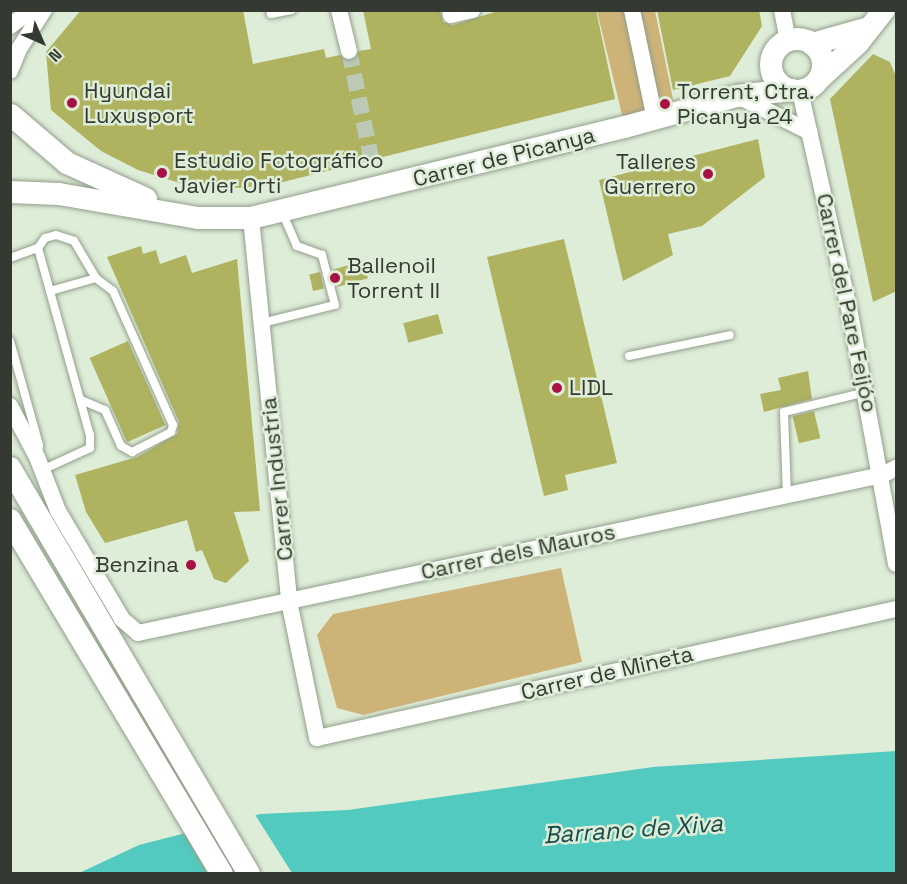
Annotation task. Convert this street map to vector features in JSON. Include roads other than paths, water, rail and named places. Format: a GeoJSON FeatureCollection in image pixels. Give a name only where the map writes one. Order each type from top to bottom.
{"type":"FeatureCollection","features":[{"type":"Feature","properties":{"kind":"street"},"geometry":{"type":"LineString","coordinates":[[10,26],[31,10]]}},
{"type":"Feature","properties":{"kind":"street"},"geometry":{"type":"LineString","coordinates":[[10,71],[19,48],[44,10]]}},
{"type":"Feature","properties":{"kind":"street"},"geometry":{"type":"LineString","coordinates":[[339,10],[349,51]]}},
{"type":"Feature","properties":{"kind":"street"},"geometry":{"type":"LineString","coordinates":[[450,10],[451,15],[472,10]]}},
{"type":"Feature","properties":{"kind":"street"},"geometry":{"type":"LineString","coordinates":[[632,10],[655,119]]}},
{"type":"Feature","properties":{"kind":"street"},"geometry":{"type":"LineString","coordinates":[[782,10],[788,41]]}},
{"type":"Feature","properties":{"kind":"street"},"geometry":{"type":"LineString","coordinates":[[865,29],[812,44],[788,41],[775,51],[772,67],[778,83],[796,91],[819,79],[858,42],[865,29],[884,10]]}},
{"type":"Feature","properties":{"kind":"street"},"geometry":{"type":"LineString","coordinates":[[812,44],[821,56],[819,79]]}},
{"type":"Feature","properties":{"kind":"street","name":"Carrer de Picanya"},"geometry":{"type":"LineString","coordinates":[[737,96],[772,67]]}},
{"type":"Feature","properties":{"kind":"street","name":"Carrer de Picanya"},"geometry":{"type":"LineString","coordinates":[[10,192],[59,194],[198,218],[251,218],[655,119],[737,96],[796,91]]}},
{"type":"Feature","properties":{"kind":"street","name":"Carrer del Pare Feijóo"},"geometry":{"type":"LineString","coordinates":[[796,91],[810,132],[866,392],[890,471],[897,564]]}},
{"type":"Feature","properties":{"kind":"street"},"geometry":{"type":"LineString","coordinates":[[737,96],[810,132]]}},
{"type":"Feature","properties":{"kind":"street","name":"Carrer de Picanya"},"geometry":{"type":"LineString","coordinates":[[11,116],[67,163],[129,193],[198,218]]}},
{"type":"Feature","properties":{"kind":"street","name":"Carrer Industria"},"geometry":{"type":"LineString","coordinates":[[251,218],[289,601],[317,738]]}},
{"type":"Feature","properties":{"kind":"street"},"geometry":{"type":"LineString","coordinates":[[10,406],[40,464]]}},
{"type":"Feature","properties":{"kind":"street","name":"Carrer dels Mauros"},"geometry":{"type":"LineString","coordinates":[[40,464],[70,531],[122,619],[138,633],[890,471]]}},
{"type":"Feature","properties":{"kind":"street"},"geometry":{"type":"LineString","coordinates":[[10,468],[174,772],[222,873]]}},
{"type":"Feature","properties":{"kind":"street"},"geometry":{"type":"LineString","coordinates":[[10,520],[174,772],[249,873]]}},
{"type":"Feature","properties":{"kind":"street","name":"Carrer de Mineta"},"geometry":{"type":"LineString","coordinates":[[317,738],[897,609]]}},
{"type":"Feature","properties":{"kind":"lane"},"geometry":{"type":"LineString","coordinates":[[270,10],[271,14],[292,10]]}},
{"type":"Feature","properties":{"kind":"lane"},"geometry":{"type":"LineString","coordinates":[[262,322],[335,305],[322,255],[297,246],[282,212]]}},
{"type":"Feature","properties":{"kind":"lane"},"geometry":{"type":"LineString","coordinates":[[10,258],[38,248],[45,238],[56,235],[74,241],[96,278],[112,291],[173,425],[171,432],[132,452],[121,446],[105,410],[81,400]]}},
{"type":"Feature","properties":{"kind":"lane"},"geometry":{"type":"LineString","coordinates":[[10,341],[39,445],[40,464],[90,448],[81,400],[38,248]]}},
{"type":"Feature","properties":{"kind":"lane"},"geometry":{"type":"LineString","coordinates":[[50,291],[96,278]]}},
{"type":"Feature","properties":{"kind":"lane"},"geometry":{"type":"LineString","coordinates":[[629,356],[730,335]]}},
{"type":"Feature","properties":{"kind":"lane"},"geometry":{"type":"LineString","coordinates":[[787,495],[784,412],[866,392]]}},
{"type":"Feature","properties":{"kind":"water","name":"Barranc de Xiva"},"geometry":{"type":"Polygon","coordinates":[[[896,751],[896,873],[77,874],[139,845],[260,814],[348,810],[653,767],[896,751]]]}},
{"type":"Feature","properties":{"kind":"tunnel"},"geometry":{"type":"LineString","coordinates":[[349,51],[372,162]]}},
{"type":"Feature","properties":{"kind":"place","name":"Hyundai Luxusport"},"geometry":{"type":"Point","coordinates":[72,103]}},
{"type":"Feature","properties":{"kind":"place","name":"Torrent, Ctra. Picanya 24"},"geometry":{"type":"Point","coordinates":[665,104]}},
{"type":"Feature","properties":{"kind":"place","name":"Estudio Fotográfico Javier Orti"},"geometry":{"type":"Point","coordinates":[162,173]}},
{"type":"Feature","properties":{"kind":"place","name":"Talleres Guerrero"},"geometry":{"type":"Point","coordinates":[708,174]}},
{"type":"Feature","properties":{"kind":"place","name":"Ballenoil Torrent II"},"geometry":{"type":"Point","coordinates":[335,278]}},
{"type":"Feature","properties":{"kind":"place","name":"LIDL"},"geometry":{"type":"Point","coordinates":[557,388]}},
{"type":"Feature","properties":{"kind":"place","name":"Benzina"},"geometry":{"type":"Point","coordinates":[191,565]}}]}
